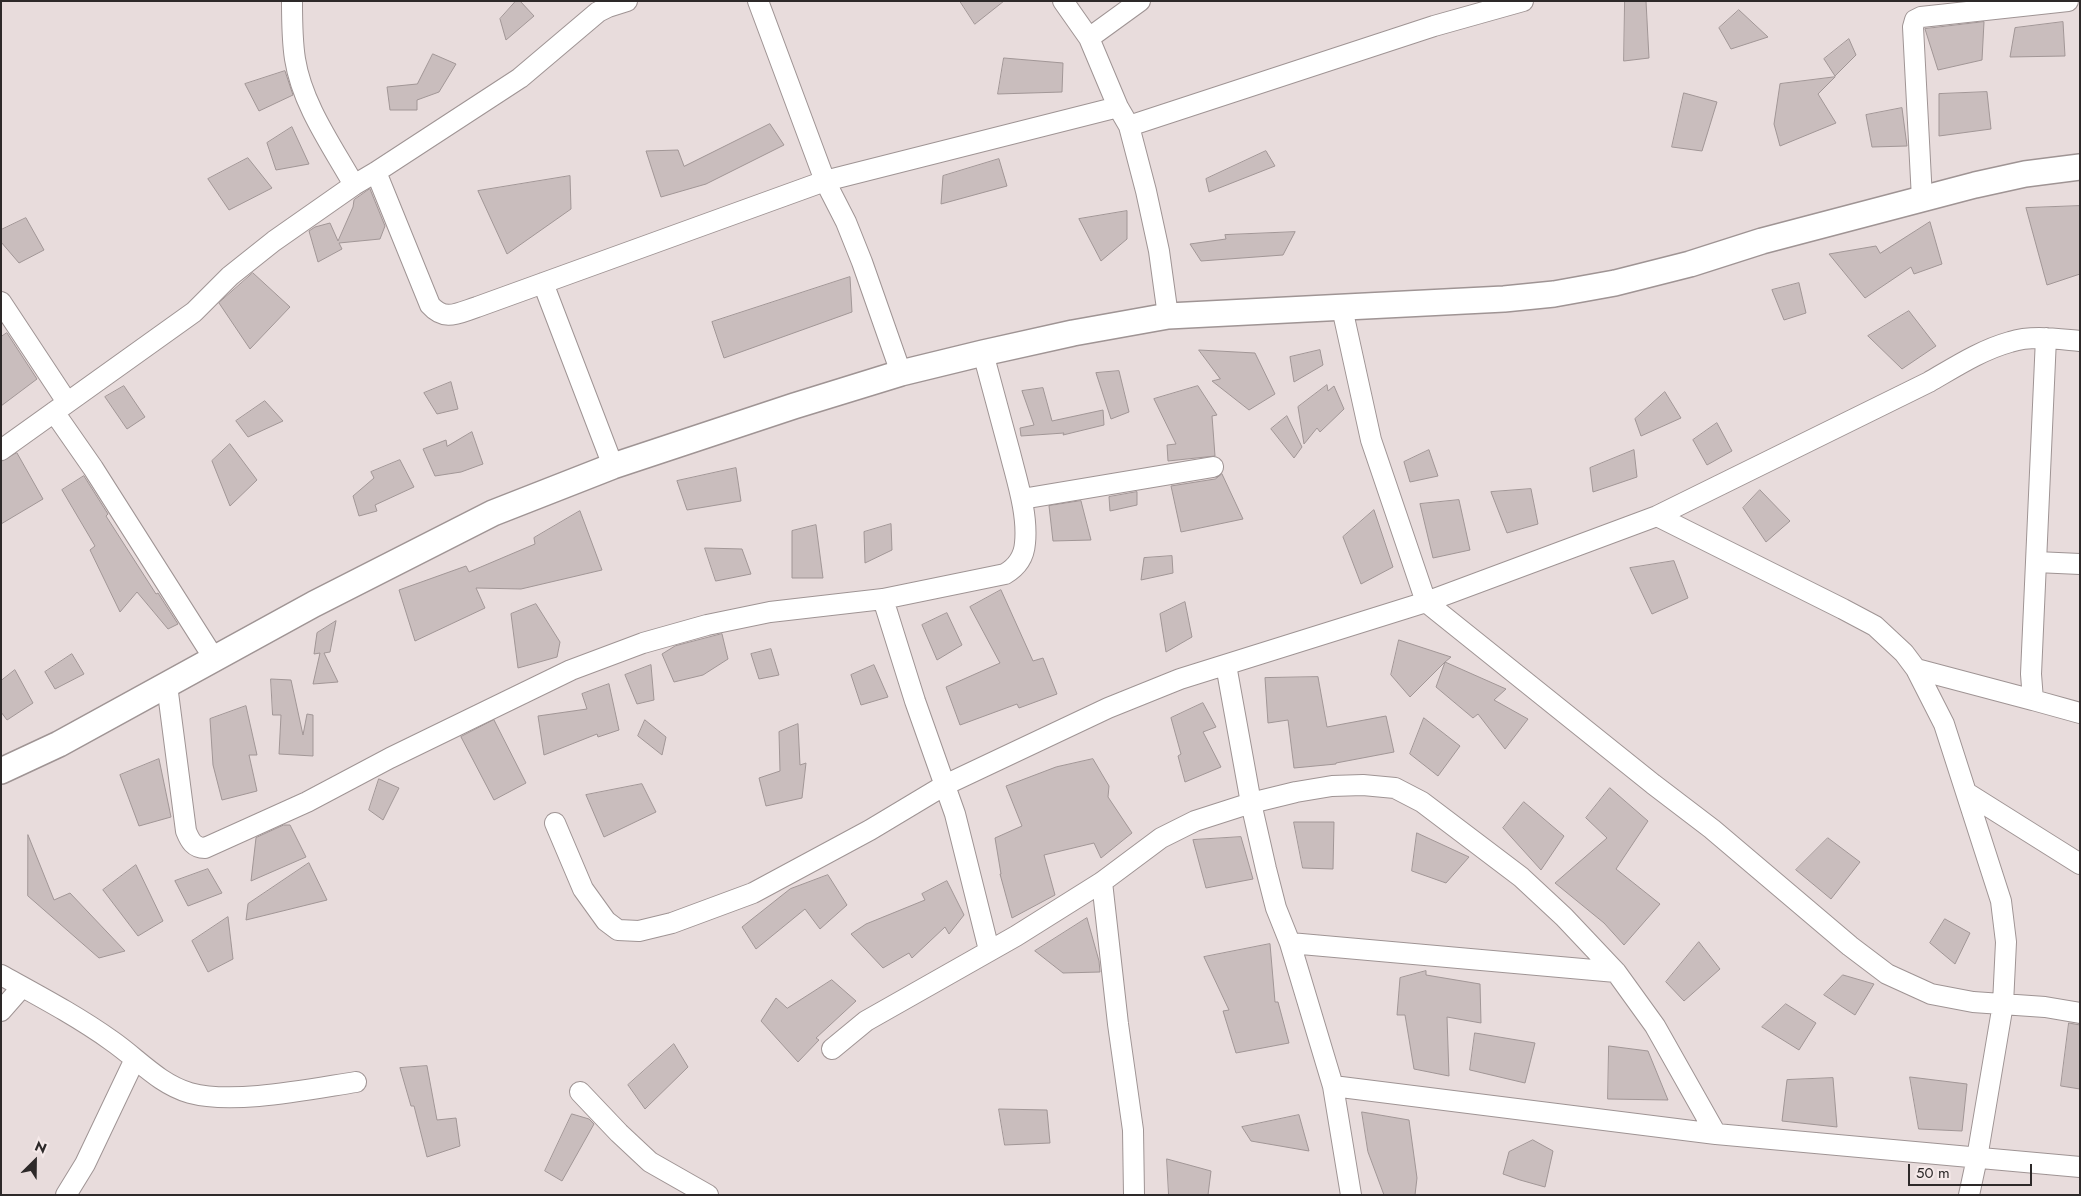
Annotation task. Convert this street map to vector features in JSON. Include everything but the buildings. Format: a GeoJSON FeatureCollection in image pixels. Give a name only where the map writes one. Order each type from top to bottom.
{"type":"FeatureCollection","features":[{"type":"Feature","properties":{"kind":"main road"},"geometry":{"type":"LineString","coordinates":[[1,771],[59,744],[314,604],[493,513],[613,466],[901,373],[1073,332],[1168,316],[1504,299],[1554,294],[1616,283],[1690,264],[1762,241],[2025,174],[2080,167]]}},
{"type":"Feature","properties":{"kind":"street"},"geometry":{"type":"LineString","coordinates":[[292,1],[295,60],[302,84],[314,114],[354,185]]}},
{"type":"Feature","properties":{"kind":"street"},"geometry":{"type":"LineString","coordinates":[[1,450],[194,312],[230,276],[354,185],[520,78],[598,12],[627,1]]}},
{"type":"Feature","properties":{"kind":"street"},"geometry":{"type":"LineString","coordinates":[[758,1],[825,181],[846,222],[862,262],[901,373]]}},
{"type":"Feature","properties":{"kind":"street"},"geometry":{"type":"LineString","coordinates":[[1063,1],[1089,38],[1118,107],[1129,126],[1159,251],[1168,316]]}},
{"type":"Feature","properties":{"kind":"street"},"geometry":{"type":"LineString","coordinates":[[1089,38],[1140,1]]}},
{"type":"Feature","properties":{"kind":"street"},"geometry":{"type":"LineString","coordinates":[[1129,126],[1434,26],[1523,1]]}},
{"type":"Feature","properties":{"kind":"street"},"geometry":{"type":"LineString","coordinates":[[1922,199],[1913,27],[1915,20],[1939,14],[2068,1]]}},
{"type":"Feature","properties":{"kind":"street"},"geometry":{"type":"LineString","coordinates":[[376,172],[430,304],[444,316],[455,314],[543,283],[825,181],[1118,107]]}},
{"type":"Feature","properties":{"kind":"street"},"geometry":{"type":"LineString","coordinates":[[543,283],[613,466]]}},
{"type":"Feature","properties":{"kind":"street"},"geometry":{"type":"LineString","coordinates":[[1,302],[93,468],[215,660]]}},
{"type":"Feature","properties":{"kind":"street"},"geometry":{"type":"LineString","coordinates":[[1342,308],[1370,440],[1426,602],[1712,829],[1850,946],[1888,974],[1931,994],[1973,1002],[2045,1007],[2080,1013]]}},
{"type":"Feature","properties":{"kind":"street"},"geometry":{"type":"LineString","coordinates":[[555,823],[583,888],[606,921],[618,930],[639,931],[672,923],[753,893],[870,830],[944,785],[1108,708],[1180,679],[1426,602],[1657,516],[1929,382],[1971,358],[2011,341],[2046,338],[2080,341]]}},
{"type":"Feature","properties":{"kind":"street"},"geometry":{"type":"LineString","coordinates":[[2033,700],[2031,674],[2046,338]]}},
{"type":"Feature","properties":{"kind":"street"},"geometry":{"type":"LineString","coordinates":[[167,686],[186,831],[190,841],[199,848],[206,848],[307,802],[390,758],[563,674],[643,643],[707,625],[770,612],[882,598],[1005,574],[1020,562],[1026,542],[1022,499],[983,353]]}},
{"type":"Feature","properties":{"kind":"street"},"geometry":{"type":"LineString","coordinates":[[1022,499],[1213,467]]}},
{"type":"Feature","properties":{"kind":"street"},"geometry":{"type":"LineString","coordinates":[[1657,516],[1875,626],[1898,645],[1916,669],[1944,724],[2001,901],[2006,942],[2003,1004],[1977,1158],[1968,1195]]}},
{"type":"Feature","properties":{"kind":"street"},"geometry":{"type":"LineString","coordinates":[[2036,562],[2080,564]]}},
{"type":"Feature","properties":{"kind":"street"},"geometry":{"type":"LineString","coordinates":[[882,598],[955,814],[990,950]]}},
{"type":"Feature","properties":{"kind":"street"},"geometry":{"type":"LineString","coordinates":[[1226,665],[1251,803],[1276,908],[1290,943],[1333,1086],[1352,1195]]}},
{"type":"Feature","properties":{"kind":"street"},"geometry":{"type":"LineString","coordinates":[[1916,669],[2080,713]]}},
{"type":"Feature","properties":{"kind":"street"},"geometry":{"type":"LineString","coordinates":[[832,1049],[866,1021],[1016,936],[1102,882],[1161,838],[1196,821],[1251,803],[1296,792],[1332,786],[1363,785],[1395,788],[1422,802],[1521,877],[1564,917],[1616,972],[1674,1056],[1716,1134]]}},
{"type":"Feature","properties":{"kind":"street"},"geometry":{"type":"LineString","coordinates":[[1967,793],[2080,864]]}},
{"type":"Feature","properties":{"kind":"street"},"geometry":{"type":"LineString","coordinates":[[1102,882],[1118,1024],[1133,1130],[1134,1195]]}},
{"type":"Feature","properties":{"kind":"street"},"geometry":{"type":"LineString","coordinates":[[1290,943],[1616,972]]}},
{"type":"Feature","properties":{"kind":"street"},"geometry":{"type":"LineString","coordinates":[[1,975],[78,1018],[113,1041],[155,1076],[190,1093],[224,1097],[266,1095],[356,1082]]}},
{"type":"Feature","properties":{"kind":"street"},"geometry":{"type":"LineString","coordinates":[[1,1011],[22,987]]}},
{"type":"Feature","properties":{"kind":"street"},"geometry":{"type":"LineString","coordinates":[[66,1195],[85,1164],[135,1060]]}},
{"type":"Feature","properties":{"kind":"street"},"geometry":{"type":"LineString","coordinates":[[1333,1086],[1716,1134],[2080,1167]]}},
{"type":"Feature","properties":{"kind":"street"},"geometry":{"type":"LineString","coordinates":[[580,1092],[650,1162],[708,1195]]}}]}
